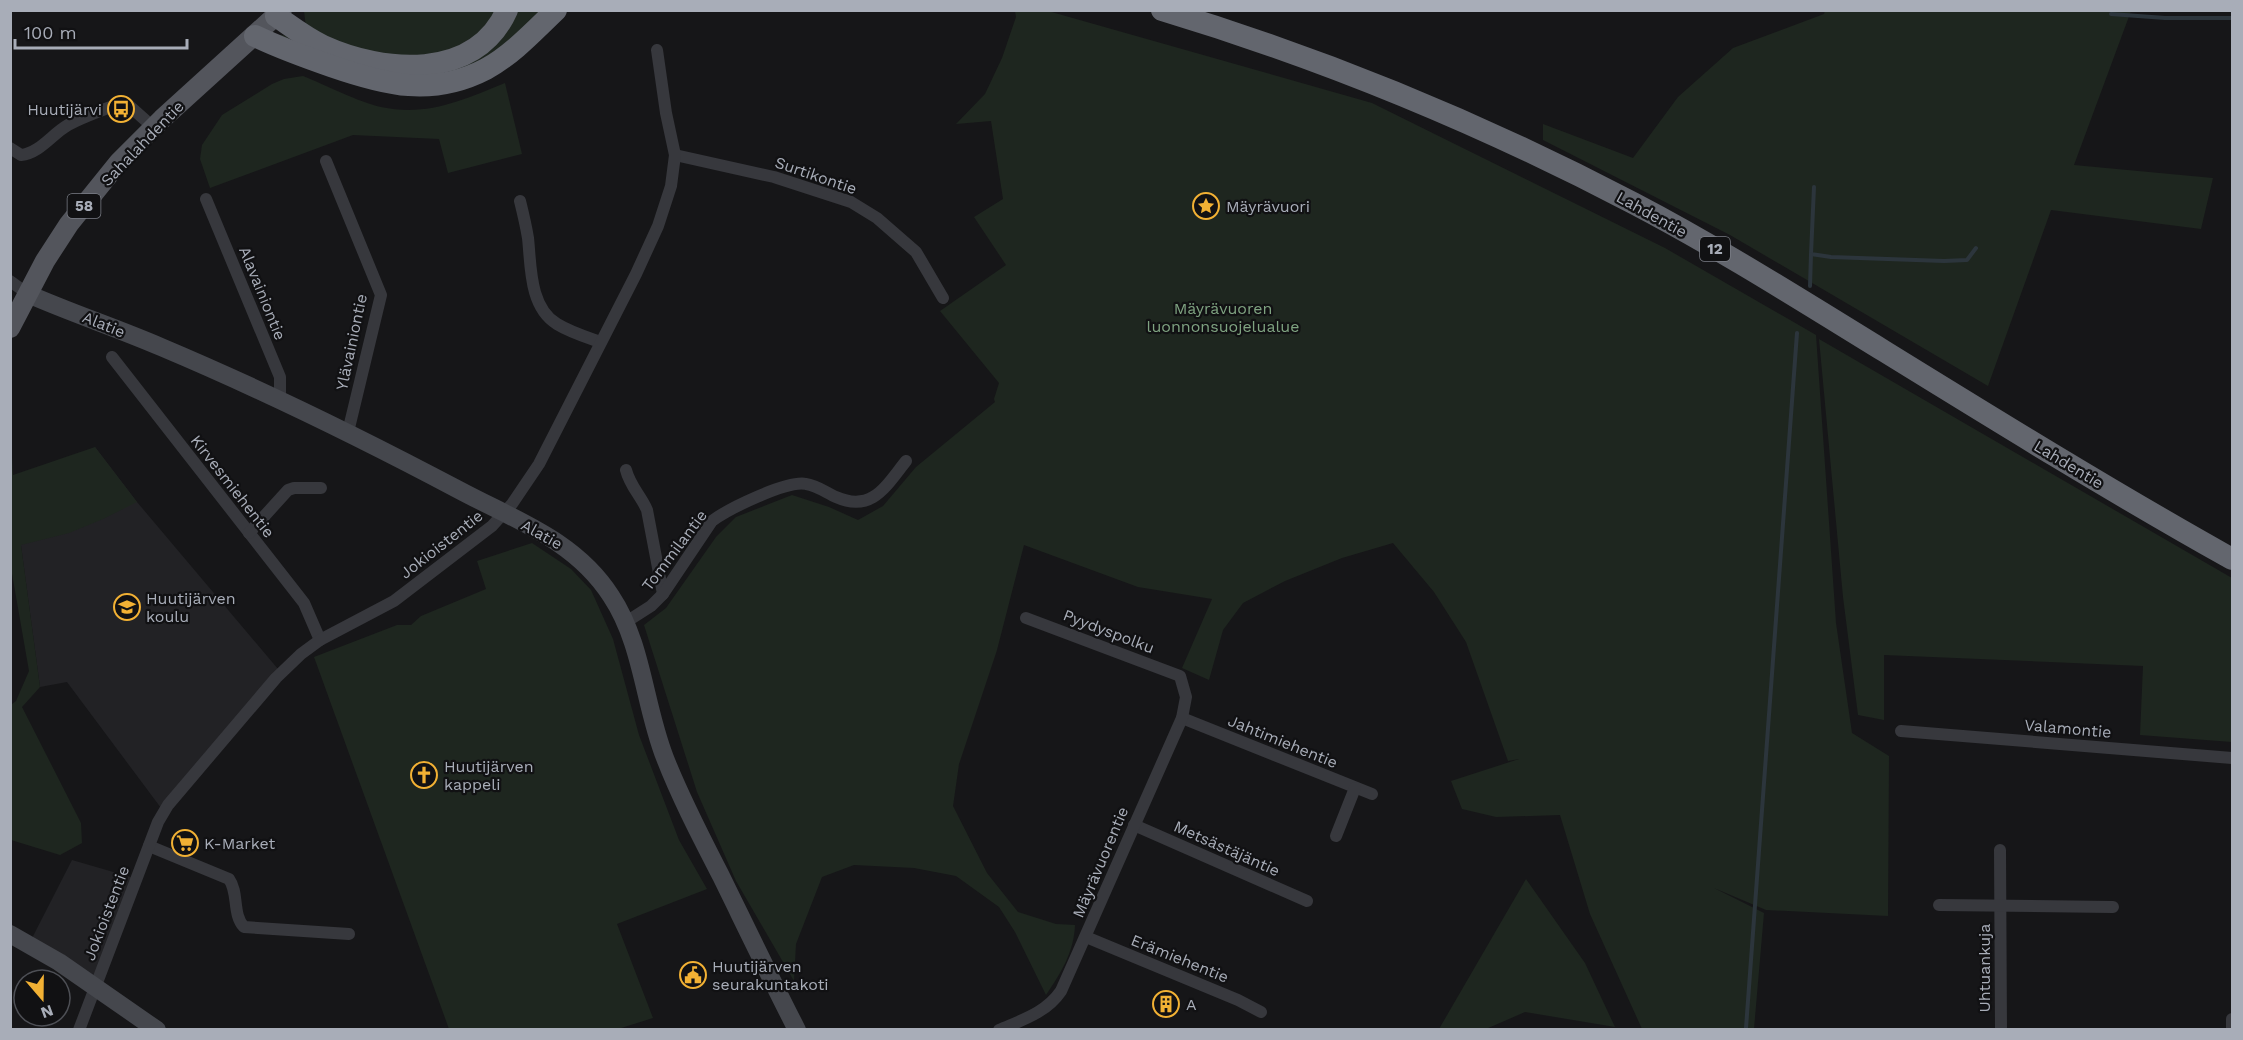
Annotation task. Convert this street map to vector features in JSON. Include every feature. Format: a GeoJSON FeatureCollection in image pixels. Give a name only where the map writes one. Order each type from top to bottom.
{"type":"FeatureCollection","features":[{"type":"Feature","properties":{"kind":"highway"},"geometry":{"type":"LineString","coordinates":[[279,13],[303,35],[325,46],[363,59],[404,67],[444,62],[473,49],[496,29],[507,10]]}},
{"type":"Feature","properties":{"kind":"highway"},"geometry":{"type":"LineString","coordinates":[[255,36],[279,48],[361,76],[400,85],[435,86],[459,80],[487,68],[556,10]]}},
{"type":"Feature","properties":{"kind":"highway","name":"Lahdentie"},"geometry":{"type":"LineString","coordinates":[[1162,10],[1330,66],[1410,98],[1625,199],[1777,285],[1981,411],[2232,559]]}},
{"type":"Feature","properties":{"kind":"main road","name":"Sahalahdentie"},"geometry":{"type":"LineString","coordinates":[[10,328],[45,261],[69,224],[119,162],[279,13]]}},
{"type":"Feature","properties":{"kind":"street","name":"Jokioistentie"},"geometry":{"type":"LineString","coordinates":[[79,1029],[158,822],[183,788],[276,678],[301,654],[321,640],[394,601],[492,526],[539,464],[658,226],[671,186],[675,156],[657,50]]}},
{"type":"Feature","properties":{"kind":"street"},"geometry":{"type":"LineString","coordinates":[[10,148],[21,155],[26,155],[67,126],[93,113],[125,102],[153,128]]}},
{"type":"Feature","properties":{"kind":"street","name":"Surtikontie"},"geometry":{"type":"LineString","coordinates":[[675,156],[774,177],[851,202],[877,218],[916,252],[943,298]]}},
{"type":"Feature","properties":{"kind":"street","name":"Ylävainiontie"},"geometry":{"type":"LineString","coordinates":[[326,161],[381,295],[348,432]]}},
{"type":"Feature","properties":{"kind":"street","name":"Alavainiontie"},"geometry":{"type":"LineString","coordinates":[[206,199],[280,377],[280,401]]}},
{"type":"Feature","properties":{"kind":"street"},"geometry":{"type":"LineString","coordinates":[[520,201],[528,237],[530,270],[542,308],[554,323],[600,342]]}},
{"type":"Feature","properties":{"kind":"street"},"geometry":{"type":"LineString","coordinates":[[10,281],[28,294]]}},
{"type":"Feature","properties":{"kind":"street","name":"Alatie"},"geometry":{"type":"LineString","coordinates":[[28,294],[163,348],[348,432],[537,529],[571,550],[596,574],[626,622],[653,721],[674,781],[694,826],[797,1029]]}},
{"type":"Feature","properties":{"kind":"street","name":"Kirvesmiehentie"},"geometry":{"type":"LineString","coordinates":[[112,357],[304,603],[321,640]]}},
{"type":"Feature","properties":{"kind":"street","name":"Tommilantie"},"geometry":{"type":"LineString","coordinates":[[626,622],[651,606],[663,594],[712,521],[724,513],[785,486],[806,484],[848,502],[864,502],[880,493],[906,461]]}},
{"type":"Feature","properties":{"kind":"street"},"geometry":{"type":"LineString","coordinates":[[626,470],[629,483],[641,497],[647,510],[659,584],[663,594]]}},
{"type":"Feature","properties":{"kind":"street"},"geometry":{"type":"LineString","coordinates":[[249,533],[288,490],[321,488]]}},
{"type":"Feature","properties":{"kind":"street","name":"Pyydyspolku"},"geometry":{"type":"LineString","coordinates":[[1026,618],[1180,675]]}},
{"type":"Feature","properties":{"kind":"street","name":"Mäyrävuorentie"},"geometry":{"type":"LineString","coordinates":[[999,1029],[1040,1012],[1054,1002],[1068,979],[1182,718],[1186,697],[1180,675]]}},
{"type":"Feature","properties":{"kind":"street","name":"Jahtimiehentie"},"geometry":{"type":"LineString","coordinates":[[1182,718],[1372,794]]}},
{"type":"Feature","properties":{"kind":"street","name":"Valamontie"},"geometry":{"type":"LineString","coordinates":[[1901,731],[2232,758]]}},
{"type":"Feature","properties":{"kind":"street"},"geometry":{"type":"LineString","coordinates":[[1336,836],[1355,788]]}},
{"type":"Feature","properties":{"kind":"street","name":"Metsästäjäntie"},"geometry":{"type":"LineString","coordinates":[[1134,825],[1307,901]]}},
{"type":"Feature","properties":{"kind":"street"},"geometry":{"type":"LineString","coordinates":[[149,846],[229,879],[234,887],[239,920],[244,927],[349,934]]}},
{"type":"Feature","properties":{"kind":"street","name":"Uhtuankuja"},"geometry":{"type":"LineString","coordinates":[[2000,850],[2001,1029]]}},
{"type":"Feature","properties":{"kind":"street","name":"Uhtuankuja"},"geometry":{"type":"LineString","coordinates":[[1939,905],[2112,907]]}},
{"type":"Feature","properties":{"kind":"street"},"geometry":{"type":"LineString","coordinates":[[10,934],[96,986],[157,1029]]}},
{"type":"Feature","properties":{"kind":"street","name":"Erämiehentie"},"geometry":{"type":"LineString","coordinates":[[1086,937],[1238,1000],[1261,1012]]}},
{"type":"Feature","properties":{"kind":"street"},"geometry":{"type":"LineString","coordinates":[[2232,1019],[2232,1029]]}},
{"type":"Feature","properties":{"kind":"shaded area","name":"Huutijärven koulu"},"geometry":{"type":"Polygon","coordinates":[[[95,447],[137,502],[278,669],[161,808],[67,682],[40,687],[15,501],[95,447]]]}},
{"type":"Feature","properties":{"kind":"shaded area"},"geometry":{"type":"Polygon","coordinates":[[[72,860],[141,880],[94,993],[72,978],[72,968],[57,968],[27,948],[72,860]]]}},
{"type":"Feature","properties":{"kind":"green space"},"geometry":{"type":"Polygon","coordinates":[[[304,11],[500,11],[489,28],[437,58],[361,53],[306,27],[304,11]]]}},
{"type":"Feature","properties":{"kind":"green space"},"geometry":{"type":"Polygon","coordinates":[[[512,11],[549,11],[494,57],[435,81],[276,35],[433,70],[512,11]]]}},
{"type":"Feature","properties":{"kind":"green space","name":"Mäyrävuoren luonnonsuojelualue"},"geometry":{"type":"Polygon","coordinates":[[[1015,11],[1048,11],[1372,103],[1665,248],[1816,335],[1836,623],[1852,733],[1889,756],[1888,916],[1766,910],[1714,888],[1764,913],[1754,1029],[1642,1029],[1590,914],[1560,815],[1496,817],[1462,809],[1451,781],[1519,759],[1508,761],[1466,642],[1434,592],[1393,543],[1342,558],[1285,581],[1243,603],[1223,630],[1209,680],[1182,668],[1212,599],[1138,587],[1024,545],[997,650],[959,764],[953,806],[987,873],[1018,912],[1056,924],[1075,925],[1072,944],[1062,970],[1046,995],[1015,932],[999,907],[956,876],[914,868],[854,865],[822,877],[796,944],[794,981],[736,881],[697,792],[644,625],[666,608],[716,537],[736,517],[792,495],[829,507],[858,520],[883,506],[916,467],[995,402],[999,383],[940,311],[1006,265],[974,217],[1003,199],[991,121],[956,124],[985,94],[1002,58],[1016,17],[1015,11]]]}},
{"type":"Feature","properties":{"kind":"green space"},"geometry":{"type":"Polygon","coordinates":[[[1825,11],[2131,11],[2074,165],[2213,178],[2201,229],[2051,210],[1988,386],[1730,235],[1543,140],[1543,124],[1633,158],[1678,97],[1733,48],[1824,14],[1825,11]]]}},
{"type":"Feature","properties":{"kind":"green space"},"geometry":{"type":"Polygon","coordinates":[[[303,76],[362,101],[398,110],[444,105],[505,83],[522,154],[448,173],[439,139],[353,135],[210,188],[200,159],[202,145],[222,115],[272,84],[284,79],[303,76]]]}},
{"type":"Feature","properties":{"kind":"green space"},"geometry":{"type":"Polygon","coordinates":[[[1819,339],[2232,578],[2232,742],[2140,735],[2143,666],[1884,655],[1884,720],[1858,715],[1843,597],[1819,339]]]}},
{"type":"Feature","properties":{"kind":"green space"},"geometry":{"type":"Polygon","coordinates":[[[11,438],[13,475],[95,447],[137,502],[69,533],[21,545],[40,687],[22,707],[81,823],[82,843],[60,855],[11,840],[11,705],[16,701],[29,671],[11,568],[11,438]]]}},
{"type":"Feature","properties":{"kind":"green space"},"geometry":{"type":"Polygon","coordinates":[[[532,543],[571,569],[591,590],[613,639],[639,735],[679,840],[707,889],[617,924],[653,1018],[618,1029],[449,1029],[314,657],[397,625],[411,625],[421,616],[486,589],[477,561],[532,543]]]}},
{"type":"Feature","properties":{"kind":"green space"},"geometry":{"type":"Polygon","coordinates":[[[1526,879],[1585,963],[1615,1027],[1525,1012],[1486,1029],[1439,1029],[1526,879]]]}},
{"type":"Feature","properties":{"kind":"waterway"},"geometry":{"type":"LineString","coordinates":[[2111,14],[2165,18],[2232,18]]}},
{"type":"Feature","properties":{"kind":"waterway"},"geometry":{"type":"LineString","coordinates":[[1814,187],[1811,254],[1831,257],[1944,261],[1967,260],[1976,248]]}},
{"type":"Feature","properties":{"kind":"waterway"},"geometry":{"type":"LineString","coordinates":[[1810,286],[1811,254]]}},
{"type":"Feature","properties":{"kind":"waterway"},"geometry":{"type":"LineString","coordinates":[[1746,1028],[1797,333]]}},
{"type":"Feature","properties":{"kind":"place","name":"Huutijärvi"},"geometry":{"type":"Point","coordinates":[121,109]}},
{"type":"Feature","properties":{"kind":"place","name":"Mäyrävuori"},"geometry":{"type":"Point","coordinates":[1206,206]}},
{"type":"Feature","properties":{"kind":"place","name":"Huutijärven koulu"},"geometry":{"type":"Point","coordinates":[127,607]}},
{"type":"Feature","properties":{"kind":"place","name":"Huutijärven kappeli"},"geometry":{"type":"Point","coordinates":[424,775]}},
{"type":"Feature","properties":{"kind":"place","name":"K-Market"},"geometry":{"type":"Point","coordinates":[185,843]}},
{"type":"Feature","properties":{"kind":"place","name":"Huutijärven seurakuntakoti"},"geometry":{"type":"Point","coordinates":[693,975]}},
{"type":"Feature","properties":{"kind":"place","name":"A"},"geometry":{"type":"Point","coordinates":[1166,1004]}}]}
